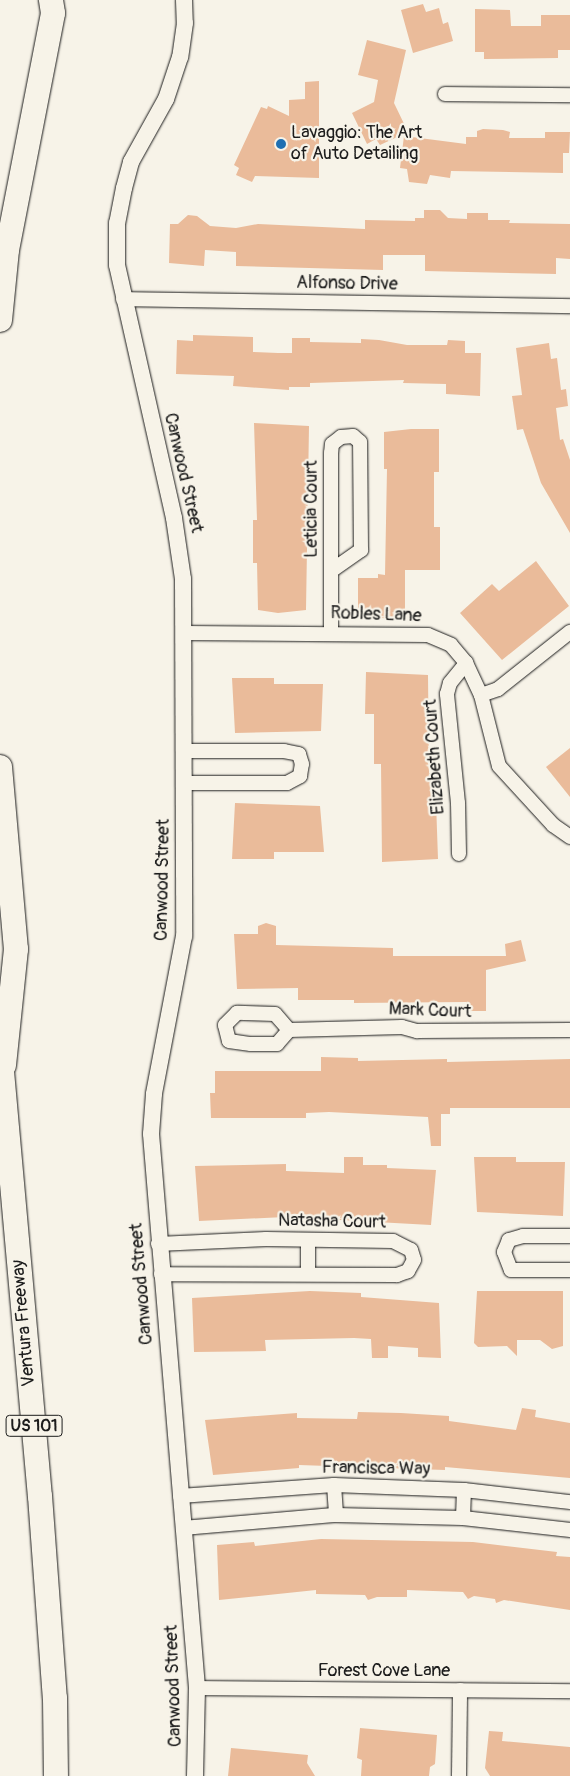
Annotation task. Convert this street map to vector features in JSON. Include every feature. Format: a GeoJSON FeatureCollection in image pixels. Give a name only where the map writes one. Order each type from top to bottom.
{"type":"FeatureCollection","features":[{"type":"Feature","properties":{"kind":"highway"},"geometry":{"type":"LineString","coordinates":[[0,320],[7,250],[53,13],[51,0]]}},
{"type":"Feature","properties":{"kind":"highway"},"geometry":{"type":"LineString","coordinates":[[0,767],[16,949],[2,1076]]}},
{"type":"Feature","properties":{"kind":"highway","name":"Ventura Freeway"},"geometry":{"type":"LineString","coordinates":[[0,1049],[51,1640],[56,1776]]}},
{"type":"Feature","properties":{"kind":"street","name":"Canwood Street"},"geometry":{"type":"LineString","coordinates":[[184,0],[185,23],[180,57],[166,99],[132,162],[124,188],[118,223],[117,265],[123,299],[174,518],[183,580],[185,633],[184,936],[154,1094],[151,1134],[158,1244],[197,1688],[195,1776]]}},
{"type":"Feature","properties":{"kind":"street"},"geometry":{"type":"LineString","coordinates":[[445,94],[570,95]]}},
{"type":"Feature","properties":{"kind":"street","name":"Alfonso Drive"},"geometry":{"type":"LineString","coordinates":[[123,299],[570,306]]}},
{"type":"Feature","properties":{"kind":"street","name":"Leticia Court"},"geometry":{"type":"LineString","coordinates":[[331,571],[361,550],[360,442],[353,436],[341,437],[332,444],[331,453],[331,571],[331,632]]}},
{"type":"Feature","properties":{"kind":"street","name":"Robles Lane"},"geometry":{"type":"LineString","coordinates":[[185,633],[331,632],[428,635],[451,646],[466,663],[481,695],[499,766],[553,825],[570,837]]}},
{"type":"Feature","properties":{"kind":"street"},"geometry":{"type":"LineString","coordinates":[[481,695],[498,689],[570,632]]}},
{"type":"Feature","properties":{"kind":"street","name":"Elizabeth Court"},"geometry":{"type":"LineString","coordinates":[[459,854],[458,803],[447,694],[450,683],[466,663]]}},
{"type":"Feature","properties":{"kind":"street"},"geometry":{"type":"LineString","coordinates":[[184,783],[287,782],[300,776],[302,764],[299,754],[284,751],[185,751]]}},
{"type":"Feature","properties":{"kind":"street","name":"Mark Court"},"geometry":{"type":"LineString","coordinates":[[289,1030],[402,1027],[417,1031],[570,1030]]}},
{"type":"Feature","properties":{"kind":"street"},"geometry":{"type":"LineString","coordinates":[[570,1236],[523,1236],[509,1240],[504,1252],[511,1270],[570,1270]]}},
{"type":"Feature","properties":{"kind":"street"},"geometry":{"type":"LineString","coordinates":[[308,1240],[308,1273]]}},
{"type":"Feature","properties":{"kind":"street","name":"Natasha Court"},"geometry":{"type":"LineString","coordinates":[[158,1244],[308,1240],[393,1242],[411,1250],[414,1260],[408,1271],[398,1275],[308,1273],[161,1274]]}},
{"type":"Feature","properties":{"kind":"street"},"geometry":{"type":"LineString","coordinates":[[334,1485],[336,1514]]}},
{"type":"Feature","properties":{"kind":"street","name":"Francisca Way"},"geometry":{"type":"LineString","coordinates":[[180,1496],[334,1485],[464,1490],[570,1502]]}},
{"type":"Feature","properties":{"kind":"street"},"geometry":{"type":"LineString","coordinates":[[463,1518],[464,1490]]}},
{"type":"Feature","properties":{"kind":"street"},"geometry":{"type":"LineString","coordinates":[[183,1528],[336,1514],[463,1518],[570,1530]]}},
{"type":"Feature","properties":{"kind":"street","name":"Forest Cove Lane"},"geometry":{"type":"LineString","coordinates":[[197,1688],[570,1691]]}},
{"type":"Feature","properties":{"kind":"street"},"geometry":{"type":"LineString","coordinates":[[459,1776],[460,1690]]}},
{"type":"Feature","properties":{"kind":"building"},"geometry":{"type":"Polygon","coordinates":[[[423,4],[426,12],[439,8],[443,24],[448,22],[453,41],[413,53],[401,10],[423,4]]]}},
{"type":"Feature","properties":{"kind":"building"},"geometry":{"type":"Polygon","coordinates":[[[475,9],[510,10],[511,26],[541,26],[541,15],[570,15],[570,50],[558,50],[558,58],[484,59],[484,52],[475,52],[475,9]]]}},
{"type":"Feature","properties":{"kind":"building"},"geometry":{"type":"Polygon","coordinates":[[[367,40],[406,50],[394,103],[408,132],[380,145],[376,139],[367,144],[352,113],[374,102],[378,80],[358,75],[367,40]]]}},
{"type":"Feature","properties":{"kind":"building","name":"Lavaggio: The Art of Auto Detailing"},"geometry":{"type":"Polygon","coordinates":[[[319,81],[319,178],[255,176],[252,182],[236,175],[239,168],[234,165],[261,107],[267,109],[268,106],[289,116],[289,100],[305,99],[305,82],[319,81]]]}},
{"type":"Feature","properties":{"kind":"building"},"geometry":{"type":"Polygon","coordinates":[[[483,129],[510,132],[509,138],[545,138],[545,132],[570,132],[569,153],[563,153],[563,173],[451,171],[450,178],[430,175],[427,184],[409,182],[407,169],[400,168],[404,136],[466,144],[466,137],[477,137],[477,131],[483,129]]]}},
{"type":"Feature","properties":{"kind":"building"},"geometry":{"type":"Polygon","coordinates":[[[424,210],[440,210],[448,218],[467,219],[467,213],[488,213],[488,220],[510,220],[509,223],[570,224],[570,259],[556,258],[556,274],[425,271],[425,255],[383,255],[383,270],[236,266],[236,252],[205,250],[204,266],[169,263],[170,224],[178,224],[188,215],[197,216],[210,226],[236,228],[258,224],[365,229],[365,220],[415,221],[415,218],[424,218],[424,210]]]}},
{"type":"Feature","properties":{"kind":"building"},"geometry":{"type":"Polygon","coordinates":[[[193,335],[253,337],[253,352],[278,353],[292,353],[292,338],[310,338],[310,342],[361,343],[361,339],[379,340],[407,345],[447,345],[448,340],[465,341],[465,353],[481,353],[480,396],[446,394],[446,384],[403,383],[404,380],[310,383],[310,387],[289,387],[289,390],[233,386],[234,376],[176,374],[177,340],[193,341],[193,335]]]}},
{"type":"Feature","properties":{"kind":"building"},"geometry":{"type":"Polygon","coordinates":[[[549,343],[551,359],[557,358],[561,390],[566,389],[568,406],[556,408],[560,440],[563,439],[570,460],[570,533],[541,483],[523,429],[517,430],[512,396],[522,395],[516,348],[549,343]]]}},
{"type":"Feature","properties":{"kind":"building"},"geometry":{"type":"Polygon","coordinates":[[[254,423],[309,426],[306,610],[278,613],[258,610],[257,563],[253,563],[253,520],[257,520],[254,423]]]}},
{"type":"Feature","properties":{"kind":"building"},"geometry":{"type":"Polygon","coordinates":[[[411,429],[439,429],[439,472],[434,472],[434,527],[440,527],[440,570],[405,570],[405,620],[358,616],[358,578],[378,578],[378,574],[385,575],[387,469],[384,469],[384,432],[411,429]]]}},
{"type":"Feature","properties":{"kind":"building"},"geometry":{"type":"Polygon","coordinates":[[[536,561],[569,606],[502,660],[460,613],[492,584],[499,591],[536,561]]]}},
{"type":"Feature","properties":{"kind":"building"},"geometry":{"type":"Polygon","coordinates":[[[366,672],[428,675],[429,773],[435,773],[438,859],[382,862],[381,764],[374,764],[374,714],[365,714],[366,672]]]}},
{"type":"Feature","properties":{"kind":"building"},"geometry":{"type":"Polygon","coordinates":[[[232,678],[274,678],[274,684],[323,684],[321,731],[235,733],[232,678]]]}},
{"type":"Feature","properties":{"kind":"building"},"geometry":{"type":"Polygon","coordinates":[[[570,748],[570,797],[546,767],[570,748]]]}},
{"type":"Feature","properties":{"kind":"building"},"geometry":{"type":"Polygon","coordinates":[[[235,803],[320,806],[324,852],[274,852],[274,859],[232,859],[235,803]]]}},
{"type":"Feature","properties":{"kind":"building"},"geometry":{"type":"Polygon","coordinates":[[[266,923],[276,926],[276,945],[393,948],[393,956],[506,956],[505,944],[521,940],[526,961],[486,970],[486,1011],[466,1011],[466,1002],[354,1003],[354,1000],[298,1000],[298,988],[237,989],[234,934],[258,934],[258,926],[266,923]]]}},
{"type":"Feature","properties":{"kind":"building"},"geometry":{"type":"Polygon","coordinates":[[[321,1057],[358,1058],[358,1061],[447,1059],[447,1062],[570,1059],[570,1108],[450,1108],[450,1114],[441,1114],[441,1146],[431,1146],[428,1117],[329,1112],[306,1113],[306,1118],[211,1118],[210,1093],[215,1093],[215,1071],[321,1071],[321,1057]]]}},
{"type":"Feature","properties":{"kind":"building"},"geometry":{"type":"Polygon","coordinates":[[[344,1157],[363,1157],[363,1165],[387,1165],[387,1168],[436,1170],[431,1225],[285,1217],[199,1221],[195,1166],[286,1164],[286,1171],[344,1173],[344,1157]]]}},
{"type":"Feature","properties":{"kind":"building"},"geometry":{"type":"Polygon","coordinates":[[[474,1157],[516,1157],[516,1162],[565,1162],[563,1216],[477,1212],[474,1157]]]}},
{"type":"Feature","properties":{"kind":"building"},"geometry":{"type":"Polygon","coordinates":[[[310,1291],[361,1293],[361,1297],[439,1303],[441,1358],[418,1357],[418,1348],[388,1346],[388,1358],[372,1358],[371,1339],[354,1338],[265,1340],[266,1351],[194,1352],[192,1298],[310,1291]]]}},
{"type":"Feature","properties":{"kind":"building"},"geometry":{"type":"Polygon","coordinates":[[[477,1291],[563,1291],[563,1346],[552,1349],[540,1340],[517,1340],[517,1356],[507,1346],[478,1347],[474,1343],[477,1291]]]}},
{"type":"Feature","properties":{"kind":"building"},"geometry":{"type":"Polygon","coordinates":[[[522,1408],[536,1410],[535,1417],[570,1423],[570,1478],[445,1467],[445,1470],[299,1465],[299,1468],[213,1475],[205,1420],[297,1413],[297,1418],[357,1419],[358,1412],[401,1413],[449,1416],[449,1421],[516,1430],[522,1408]]]}},
{"type":"Feature","properties":{"kind":"building"},"geometry":{"type":"Polygon","coordinates":[[[321,1539],[473,1542],[557,1552],[556,1556],[570,1557],[570,1610],[504,1600],[496,1603],[495,1599],[474,1596],[468,1599],[463,1592],[407,1590],[407,1597],[377,1597],[368,1600],[365,1595],[316,1594],[316,1590],[219,1600],[217,1545],[254,1542],[255,1546],[321,1539]]]}},
{"type":"Feature","properties":{"kind":"building"},"geometry":{"type":"Polygon","coordinates":[[[360,1728],[437,1735],[435,1764],[430,1767],[429,1776],[361,1776],[362,1760],[357,1758],[360,1728]]]}},
{"type":"Feature","properties":{"kind":"building"},"geometry":{"type":"Polygon","coordinates":[[[489,1731],[503,1732],[502,1741],[570,1747],[570,1776],[490,1776],[485,1768],[489,1731]]]}},
{"type":"Feature","properties":{"kind":"building"},"geometry":{"type":"Polygon","coordinates":[[[231,1748],[308,1755],[307,1763],[315,1776],[228,1776],[231,1748]]]}},
{"type":"Feature","properties":{"kind":"place","name":"Lavaggio: The Art of Auto Detailing"},"geometry":{"type":"Point","coordinates":[281,144]}}]}
